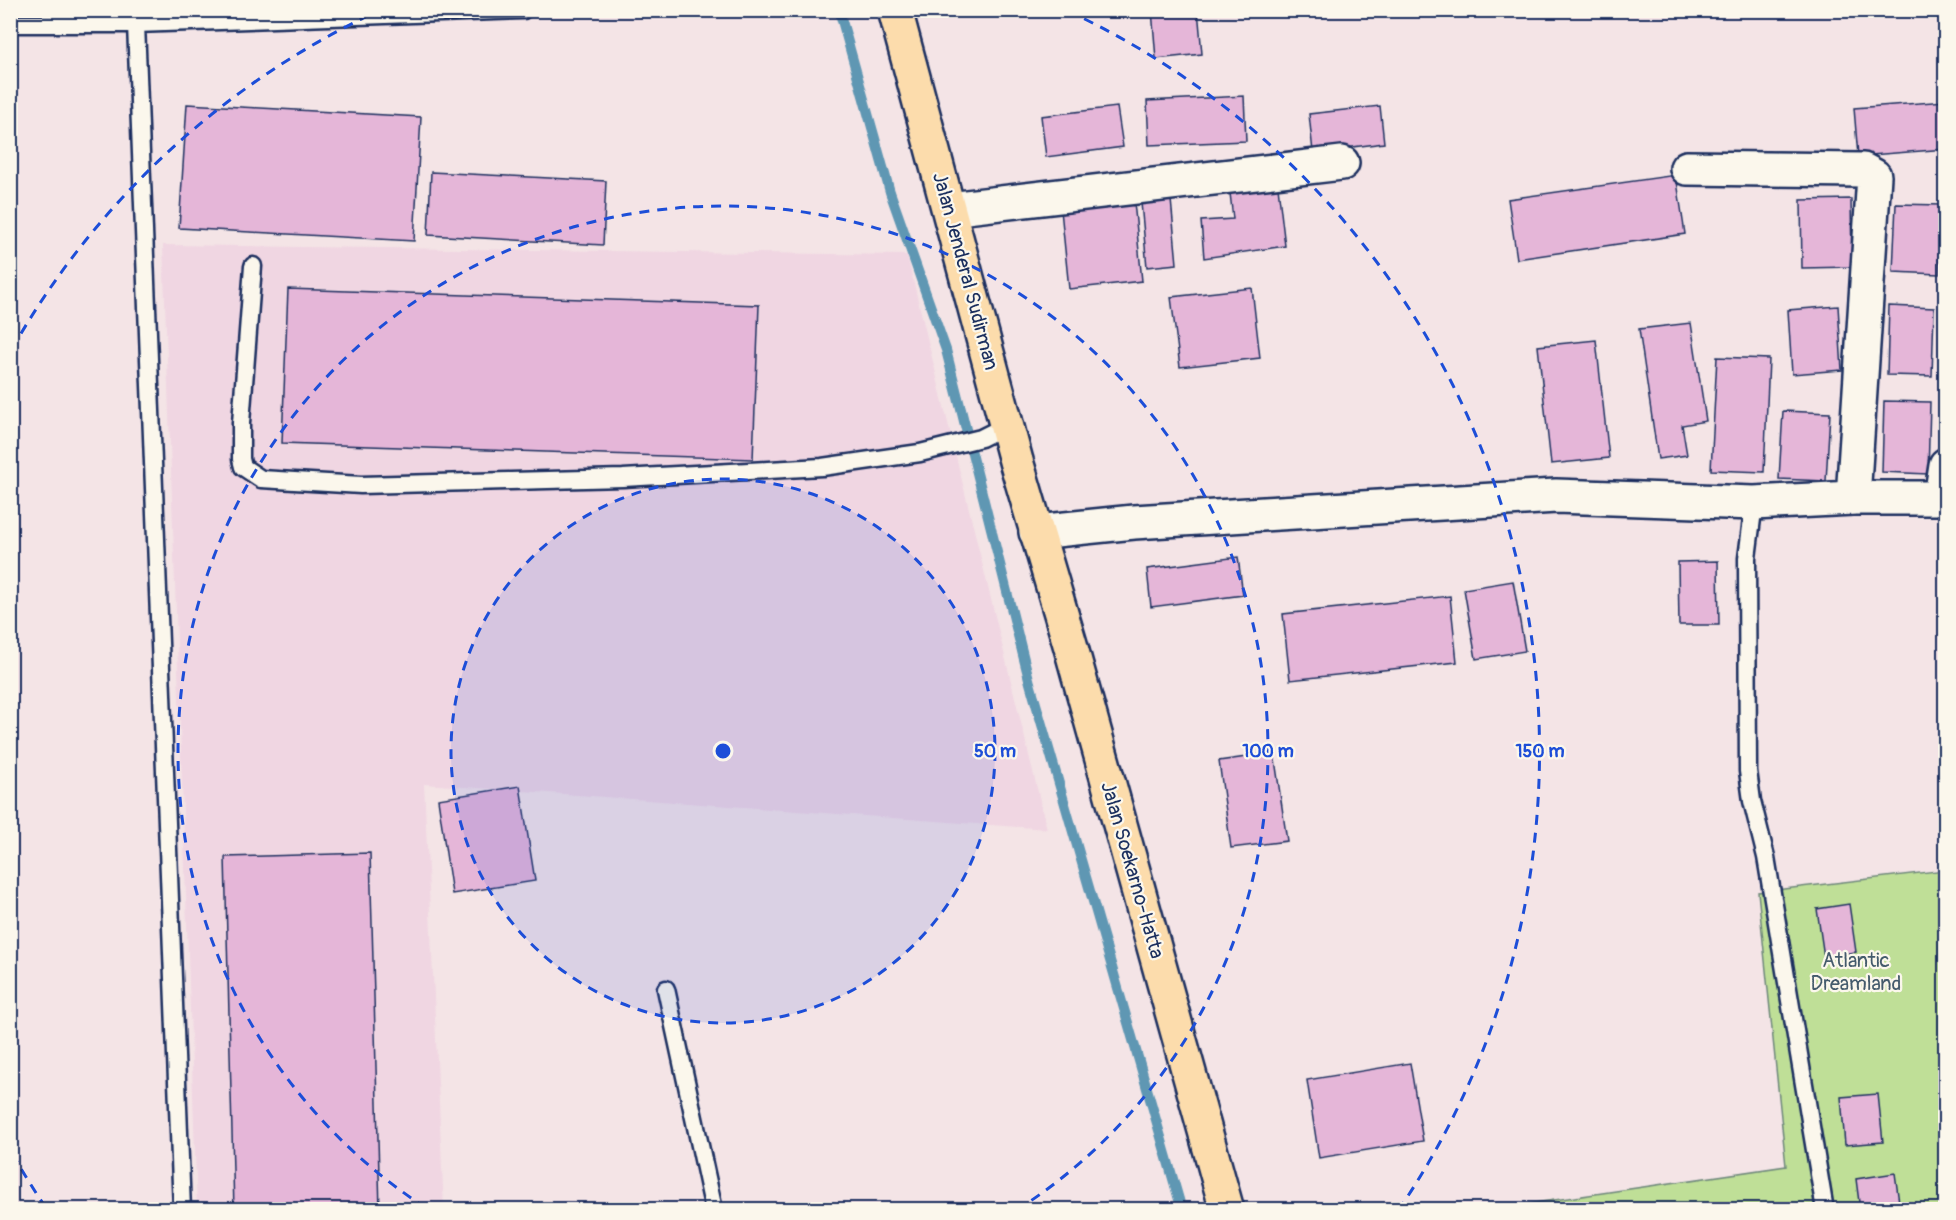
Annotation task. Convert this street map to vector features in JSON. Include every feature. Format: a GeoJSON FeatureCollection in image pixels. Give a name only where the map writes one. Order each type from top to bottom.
{"type":"FeatureCollection","features":[{"type":"Feature","properties":{"kind":"main road","name":"Jalan Jenderal Sudirman"},"geometry":{"type":"LineString","coordinates":[[895,10],[949,209],[994,432],[1036,532]]}},
{"type":"Feature","properties":{"kind":"main road","name":"Jalan Soekarno-Hatta"},"geometry":{"type":"LineString","coordinates":[[1036,532],[1070,644],[1227,1209]]}},
{"type":"Feature","properties":{"kind":"street"},"geometry":{"type":"LineString","coordinates":[[949,209],[1342,163]]}},
{"type":"Feature","properties":{"kind":"street"},"geometry":{"type":"LineString","coordinates":[[1687,168],[1863,170],[1874,176],[1853,498]]}},
{"type":"Feature","properties":{"kind":"street"},"geometry":{"type":"LineString","coordinates":[[1036,532],[1134,522],[1556,496],[1754,503],[1853,498],[1943,498],[1946,465]]}},
{"type":"Feature","properties":{"kind":"lane"},"geometry":{"type":"LineString","coordinates":[[10,24],[136,24],[523,10]]}},
{"type":"Feature","properties":{"kind":"lane"},"geometry":{"type":"LineString","coordinates":[[136,24],[182,1209]]}},
{"type":"Feature","properties":{"kind":"lane"},"geometry":{"type":"LineString","coordinates":[[253,266],[241,459],[243,467],[261,479],[361,485],[623,478],[822,467],[920,453],[994,432]]}},
{"type":"Feature","properties":{"kind":"lane"},"geometry":{"type":"LineString","coordinates":[[1754,503],[1747,558],[1748,771],[1752,801],[1768,869],[1825,1209]]}},
{"type":"Feature","properties":{"kind":"lane"},"geometry":{"type":"LineString","coordinates":[[666,988],[714,1209]]}},
{"type":"Feature","properties":{"kind":"shaded area"},"geometry":{"type":"Polygon","coordinates":[[[163,245],[907,255],[1047,829],[424,784],[444,1209],[197,1209],[163,245]]]}},
{"type":"Feature","properties":{"kind":"green space","name":"Atlantic Dreamland"},"geometry":{"type":"Polygon","coordinates":[[[1945,870],[1945,1209],[1487,1210],[1786,1166],[1758,892],[1945,870]]]}},
{"type":"Feature","properties":{"kind":"building"},"geometry":{"type":"Polygon","coordinates":[[[1152,10],[1198,10],[1202,54],[1156,59],[1152,10]]]}},
{"type":"Feature","properties":{"kind":"building"},"geometry":{"type":"Polygon","coordinates":[[[1244,96],[1246,141],[1149,145],[1147,101],[1244,96]]]}},
{"type":"Feature","properties":{"kind":"building"},"geometry":{"type":"Polygon","coordinates":[[[1946,101],[1946,149],[1858,156],[1854,108],[1946,101]]]}},
{"type":"Feature","properties":{"kind":"building"},"geometry":{"type":"Polygon","coordinates":[[[187,104],[421,117],[414,241],[179,228],[187,104]]]}},
{"type":"Feature","properties":{"kind":"building"},"geometry":{"type":"Polygon","coordinates":[[[1380,106],[1384,143],[1313,152],[1309,114],[1380,106]]]}},
{"type":"Feature","properties":{"kind":"building"},"geometry":{"type":"Polygon","coordinates":[[[1117,107],[1123,147],[1046,157],[1041,116],[1117,107]]]}},
{"type":"Feature","properties":{"kind":"building"},"geometry":{"type":"Polygon","coordinates":[[[431,172],[606,181],[603,245],[428,235],[431,172]]]}},
{"type":"Feature","properties":{"kind":"building"},"geometry":{"type":"Polygon","coordinates":[[[1676,175],[1685,234],[1517,259],[1508,199],[1676,175]]]}},
{"type":"Feature","properties":{"kind":"building"},"geometry":{"type":"Polygon","coordinates":[[[1278,187],[1285,246],[1204,258],[1201,221],[1233,219],[1230,193],[1278,187]]]}},
{"type":"Feature","properties":{"kind":"building"},"geometry":{"type":"Polygon","coordinates":[[[1170,189],[1177,264],[1147,267],[1140,192],[1170,189]]]}},
{"type":"Feature","properties":{"kind":"building"},"geometry":{"type":"Polygon","coordinates":[[[1851,199],[1852,267],[1802,268],[1801,200],[1851,199]]]}},
{"type":"Feature","properties":{"kind":"building"},"geometry":{"type":"Polygon","coordinates":[[[1134,202],[1142,281],[1069,289],[1061,210],[1134,202]]]}},
{"type":"Feature","properties":{"kind":"building"},"geometry":{"type":"Polygon","coordinates":[[[1896,204],[1941,205],[1939,274],[1893,272],[1896,204]]]}},
{"type":"Feature","properties":{"kind":"building"},"geometry":{"type":"Polygon","coordinates":[[[1252,288],[1260,358],[1180,367],[1171,297],[1252,288]]]}},
{"type":"Feature","properties":{"kind":"building"},"geometry":{"type":"Polygon","coordinates":[[[288,289],[759,305],[753,459],[282,443],[288,289]]]}},
{"type":"Feature","properties":{"kind":"building"},"geometry":{"type":"Polygon","coordinates":[[[1838,306],[1842,370],[1792,374],[1788,310],[1838,306]]]}},
{"type":"Feature","properties":{"kind":"building"},"geometry":{"type":"Polygon","coordinates":[[[1889,306],[1934,308],[1932,376],[1887,375],[1889,306]]]}},
{"type":"Feature","properties":{"kind":"building"},"geometry":{"type":"Polygon","coordinates":[[[1691,323],[1706,421],[1682,425],[1687,455],[1658,459],[1639,329],[1691,323]]]}},
{"type":"Feature","properties":{"kind":"building"},"geometry":{"type":"Polygon","coordinates":[[[1596,340],[1609,458],[1551,464],[1538,346],[1596,340]]]}},
{"type":"Feature","properties":{"kind":"building"},"geometry":{"type":"Polygon","coordinates":[[[1717,357],[1769,359],[1764,472],[1711,470],[1717,357]]]}},
{"type":"Feature","properties":{"kind":"building"},"geometry":{"type":"Polygon","coordinates":[[[1884,401],[1930,402],[1928,474],[1882,472],[1884,401]]]}},
{"type":"Feature","properties":{"kind":"building"},"geometry":{"type":"Polygon","coordinates":[[[1783,411],[1830,413],[1826,481],[1779,479],[1783,411]]]}},
{"type":"Feature","properties":{"kind":"building"},"geometry":{"type":"Polygon","coordinates":[[[1238,557],[1243,595],[1151,607],[1147,569],[1238,557]]]}},
{"type":"Feature","properties":{"kind":"building"},"geometry":{"type":"Polygon","coordinates":[[[1718,561],[1719,625],[1679,625],[1678,562],[1718,561]]]}},
{"type":"Feature","properties":{"kind":"building"},"geometry":{"type":"Polygon","coordinates":[[[1513,581],[1525,651],[1476,659],[1464,589],[1513,581]]]}},
{"type":"Feature","properties":{"kind":"building"},"geometry":{"type":"Polygon","coordinates":[[[1450,596],[1457,662],[1290,680],[1283,614],[1450,596]]]}},
{"type":"Feature","properties":{"kind":"building"},"geometry":{"type":"Polygon","coordinates":[[[1274,753],[1287,841],[1231,848],[1219,761],[1274,753]]]}},
{"type":"Feature","properties":{"kind":"building"},"geometry":{"type":"Polygon","coordinates":[[[520,786],[535,881],[452,894],[438,799],[520,786]]]}},
{"type":"Feature","properties":{"kind":"building"},"geometry":{"type":"Polygon","coordinates":[[[370,853],[380,1210],[234,1210],[225,857],[370,853]]]}},
{"type":"Feature","properties":{"kind":"building"},"geometry":{"type":"Polygon","coordinates":[[[1849,904],[1856,952],[1824,957],[1817,909],[1849,904]]]}},
{"type":"Feature","properties":{"kind":"building"},"geometry":{"type":"Polygon","coordinates":[[[1410,1063],[1423,1141],[1319,1158],[1307,1080],[1410,1063]]]}},
{"type":"Feature","properties":{"kind":"building"},"geometry":{"type":"Polygon","coordinates":[[[1878,1094],[1883,1142],[1845,1145],[1841,1097],[1878,1094]]]}},
{"type":"Feature","properties":{"kind":"building"},"geometry":{"type":"Polygon","coordinates":[[[1895,1173],[1900,1210],[1860,1210],[1856,1179],[1895,1173]]]}},
{"type":"Feature","properties":{"kind":"waterway"},"geometry":{"type":"LineString","coordinates":[[839,10],[890,192],[946,350],[1030,683],[1182,1210]]}}]}
